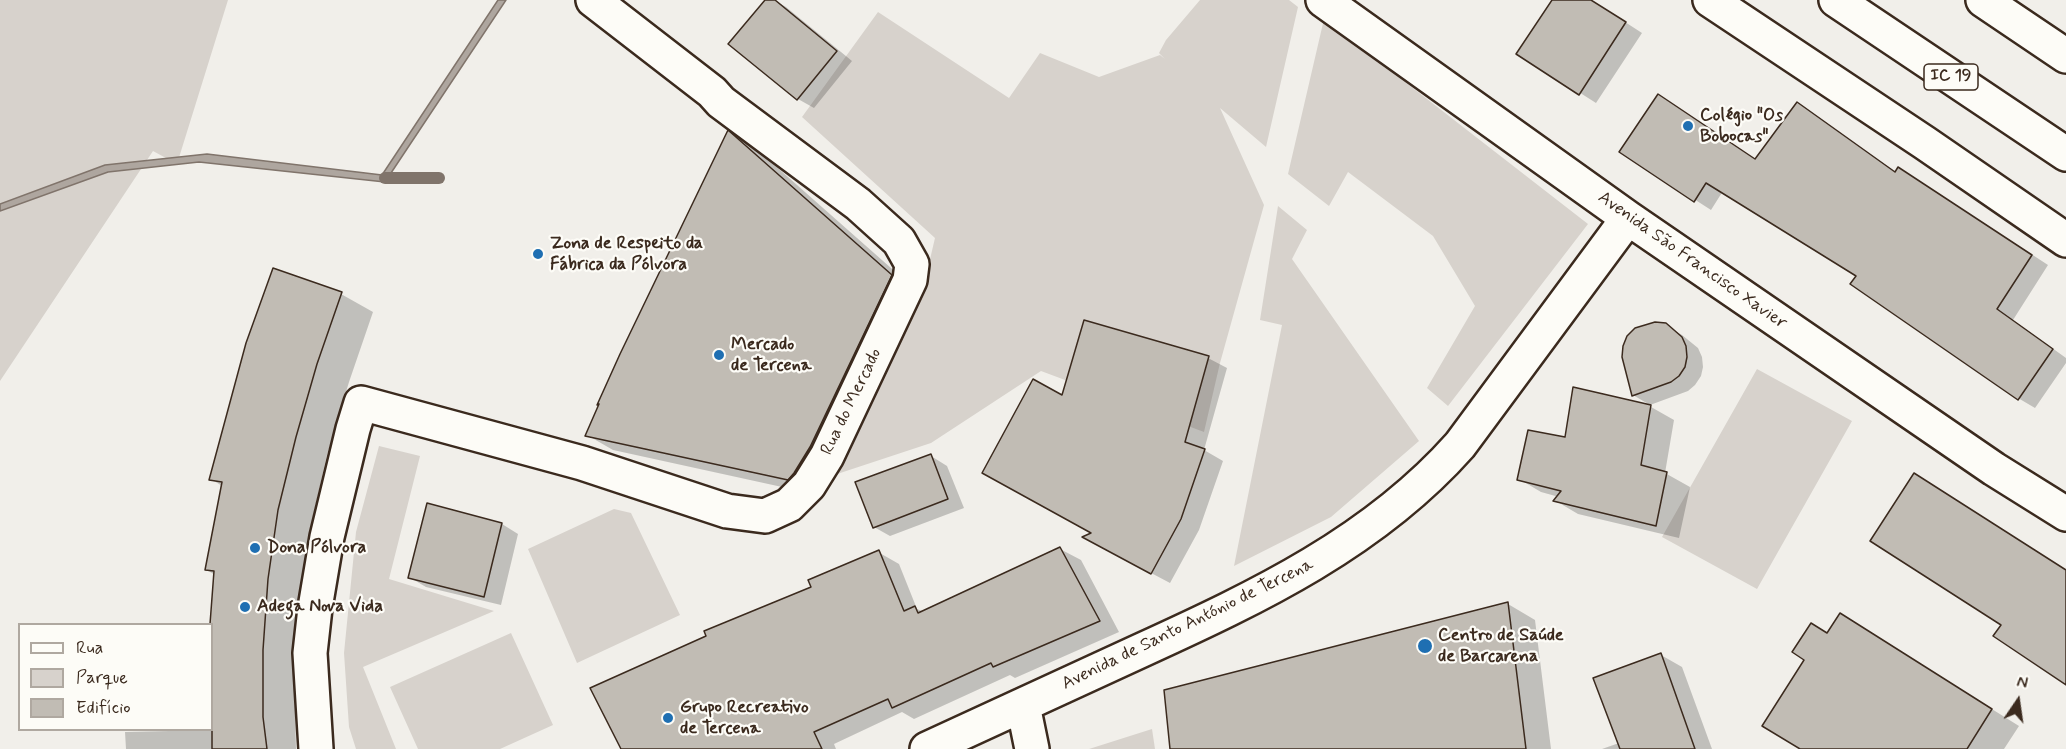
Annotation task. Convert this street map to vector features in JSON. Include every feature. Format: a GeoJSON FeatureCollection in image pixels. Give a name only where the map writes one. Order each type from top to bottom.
{"type":"FeatureCollection","features":[{"type":"Feature","properties":{"kind":"main road","name":"Rua do Mercado"},"geometry":{"type":"LineString","coordinates":[[316,749],[309,653],[327,537],[361,404],[582,463],[726,511],[765,516],[789,505],[809,485],[827,456],[910,280],[912,264],[899,241],[858,204],[721,102],[712,92],[593,0]]}},
{"type":"Feature","properties":{"kind":"main road","name":"Avenida São Francisco Xavier"},"geometry":{"type":"LineString","coordinates":[[1323,0],[1628,218],[1994,469],[2066,514]]}},
{"type":"Feature","properties":{"kind":"main road"},"geometry":{"type":"LineString","coordinates":[[1710,0],[1915,136],[2066,240]]}},
{"type":"Feature","properties":{"kind":"main road","name":"IC 19"},"geometry":{"type":"LineString","coordinates":[[1836,0],[2066,154]]}},
{"type":"Feature","properties":{"kind":"main road"},"geometry":{"type":"LineString","coordinates":[[1983,0],[2066,56]]}},
{"type":"Feature","properties":{"kind":"main road","name":"Avenida de Santo António de Tercena"},"geometry":{"type":"LineString","coordinates":[[927,749],[1184,631],[1304,571],[1356,537],[1439,469],[1460,445],[1628,218]]}},
{"type":"Feature","properties":{"kind":"main road"},"geometry":{"type":"LineString","coordinates":[[1023,705],[1032,749]]}},
{"type":"Feature","properties":{"kind":"green space"},"geometry":{"type":"Polygon","coordinates":[[[0,0],[228,0],[177,164],[153,151],[0,381],[0,0]]]}},
{"type":"Feature","properties":{"kind":"green space"},"geometry":{"type":"Polygon","coordinates":[[[1200,0],[1289,0],[1298,7],[1266,147],[1220,108],[1264,205],[1220,363],[1204,432],[1041,371],[931,443],[825,478],[920,302],[935,238],[802,117],[878,12],[1009,98],[1040,53],[1099,77],[1160,55],[1165,59],[1159,53],[1166,40],[1200,0]]]}},
{"type":"Feature","properties":{"kind":"green space"},"geometry":{"type":"Polygon","coordinates":[[[1324,19],[1588,224],[1448,406],[1427,388],[1475,306],[1433,236],[1348,172],[1329,206],[1288,174],[1324,19]]]}},
{"type":"Feature","properties":{"kind":"green space"},"geometry":{"type":"Polygon","coordinates":[[[1278,206],[1307,230],[1292,259],[1419,441],[1331,517],[1234,566],[1282,325],[1260,320],[1278,206]]]}},
{"type":"Feature","properties":{"kind":"green space"},"geometry":{"type":"Polygon","coordinates":[[[1757,369],[1852,421],[1757,589],[1662,537],[1757,369]]]}},
{"type":"Feature","properties":{"kind":"green space"},"geometry":{"type":"Polygon","coordinates":[[[379,446],[420,456],[389,579],[494,611],[363,667],[396,749],[356,749],[349,727],[344,653],[356,532],[379,446]]]}},
{"type":"Feature","properties":{"kind":"green space"},"geometry":{"type":"Polygon","coordinates":[[[614,509],[631,513],[680,615],[577,663],[528,549],[614,509]]]}},
{"type":"Feature","properties":{"kind":"green space"},"geometry":{"type":"Polygon","coordinates":[[[511,633],[553,725],[500,749],[418,749],[390,687],[511,633]]]}},
{"type":"Feature","properties":{"kind":"green space"},"geometry":{"type":"Polygon","coordinates":[[[1152,729],[1155,749],[1089,749],[1152,729]]]}},
{"type":"Feature","properties":{"kind":"shaded area"},"geometry":{"type":"Polygon","coordinates":[[[498,0],[506,0],[385,182],[199,162],[108,172],[0,211],[0,204],[105,165],[207,154],[382,175],[498,0]]]}},
{"type":"Feature","properties":{"kind":"building"},"geometry":{"type":"Polygon","coordinates":[[[765,0],[775,0],[837,51],[797,100],[728,44],[765,0]]]}},
{"type":"Feature","properties":{"kind":"building"},"geometry":{"type":"Polygon","coordinates":[[[1552,0],[1591,0],[1626,22],[1579,95],[1516,54],[1552,0]]]}},
{"type":"Feature","properties":{"kind":"building"},"geometry":{"type":"Polygon","coordinates":[[[1658,94],[1755,159],[1797,102],[1895,172],[1898,167],[2032,255],[1997,309],[2053,349],[2018,400],[1850,284],[1856,276],[1706,183],[1694,202],[1619,152],[1658,94]]]}},
{"type":"Feature","properties":{"kind":"building","name":"Mercado de Tercena"},"geometry":{"type":"Polygon","coordinates":[[[728,130],[892,275],[810,447],[788,480],[585,436],[620,354],[728,130]]]}},
{"type":"Feature","properties":{"kind":"building"},"geometry":{"type":"Polygon","coordinates":[[[273,268],[342,292],[317,364],[278,510],[268,579],[263,650],[263,717],[267,749],[212,749],[213,623],[210,623],[214,571],[205,570],[222,482],[209,480],[246,343],[273,268]]]}},
{"type":"Feature","properties":{"kind":"building"},"geometry":{"type":"Polygon","coordinates":[[[1084,320],[1209,356],[1185,442],[1205,449],[1181,519],[1151,574],[1082,537],[1091,533],[982,473],[1033,379],[1062,395],[1084,320]]]}},
{"type":"Feature","properties":{"kind":"building"},"geometry":{"type":"Polygon","coordinates":[[[1655,322],[1666,323],[1682,337],[1686,346],[1685,367],[1671,382],[1632,396],[1622,357],[1623,346],[1627,336],[1635,328],[1655,322]]]}},
{"type":"Feature","properties":{"kind":"building"},"geometry":{"type":"Polygon","coordinates":[[[1573,387],[1651,405],[1641,465],[1667,472],[1656,526],[1553,501],[1561,491],[1517,480],[1528,430],[1565,437],[1573,387]]]}},
{"type":"Feature","properties":{"kind":"building"},"geometry":{"type":"Polygon","coordinates":[[[931,454],[948,499],[873,528],[855,482],[931,454]]]}},
{"type":"Feature","properties":{"kind":"building"},"geometry":{"type":"Polygon","coordinates":[[[1914,473],[2066,570],[2066,685],[1993,636],[2001,625],[1870,541],[1914,473]]]}},
{"type":"Feature","properties":{"kind":"building"},"geometry":{"type":"Polygon","coordinates":[[[427,503],[502,523],[484,597],[408,578],[427,503]]]}},
{"type":"Feature","properties":{"kind":"building"},"geometry":{"type":"Polygon","coordinates":[[[1060,547],[1100,621],[993,667],[991,663],[892,708],[888,699],[814,732],[822,749],[621,749],[590,688],[706,636],[704,631],[811,587],[808,580],[879,550],[904,611],[915,606],[918,613],[1060,547]]]}},
{"type":"Feature","properties":{"kind":"building","name":"Centro de Saúde de Barcarena"},"geometry":{"type":"Polygon","coordinates":[[[1508,602],[1526,749],[1170,749],[1164,690],[1508,602]]]}},
{"type":"Feature","properties":{"kind":"building"},"geometry":{"type":"Polygon","coordinates":[[[1840,613],[1992,709],[1967,749],[1800,749],[1762,726],[1804,660],[1792,652],[1811,623],[1827,633],[1840,613]]]}},
{"type":"Feature","properties":{"kind":"building"},"geometry":{"type":"Polygon","coordinates":[[[1661,653],[1695,749],[1620,749],[1593,678],[1661,653]]]}},
{"type":"Feature","properties":{"kind":"waterway"},"geometry":{"type":"LineString","coordinates":[[385,178],[439,178]]}},
{"type":"Feature","properties":{"kind":"place","name":"Colégio \"Os Bobocas\""},"geometry":{"type":"Point","coordinates":[1688,126]}},
{"type":"Feature","properties":{"kind":"place","name":"Zona de Respeito da Fábrica da Pólvora"},"geometry":{"type":"Point","coordinates":[538,254]}},
{"type":"Feature","properties":{"kind":"place","name":"Mercado de Tercena"},"geometry":{"type":"Point","coordinates":[719,355]}},
{"type":"Feature","properties":{"kind":"place","name":"Dona Pólvora"},"geometry":{"type":"Point","coordinates":[255,548]}},
{"type":"Feature","properties":{"kind":"place","name":"Adega Nova Vida"},"geometry":{"type":"Point","coordinates":[245,607]}},
{"type":"Feature","properties":{"kind":"place","name":"Centro de Saúde de Barcarena"},"geometry":{"type":"Point","coordinates":[1425,646]}},
{"type":"Feature","properties":{"kind":"place","name":"Grupo Recreativo de Tercena"},"geometry":{"type":"Point","coordinates":[668,718]}}]}
